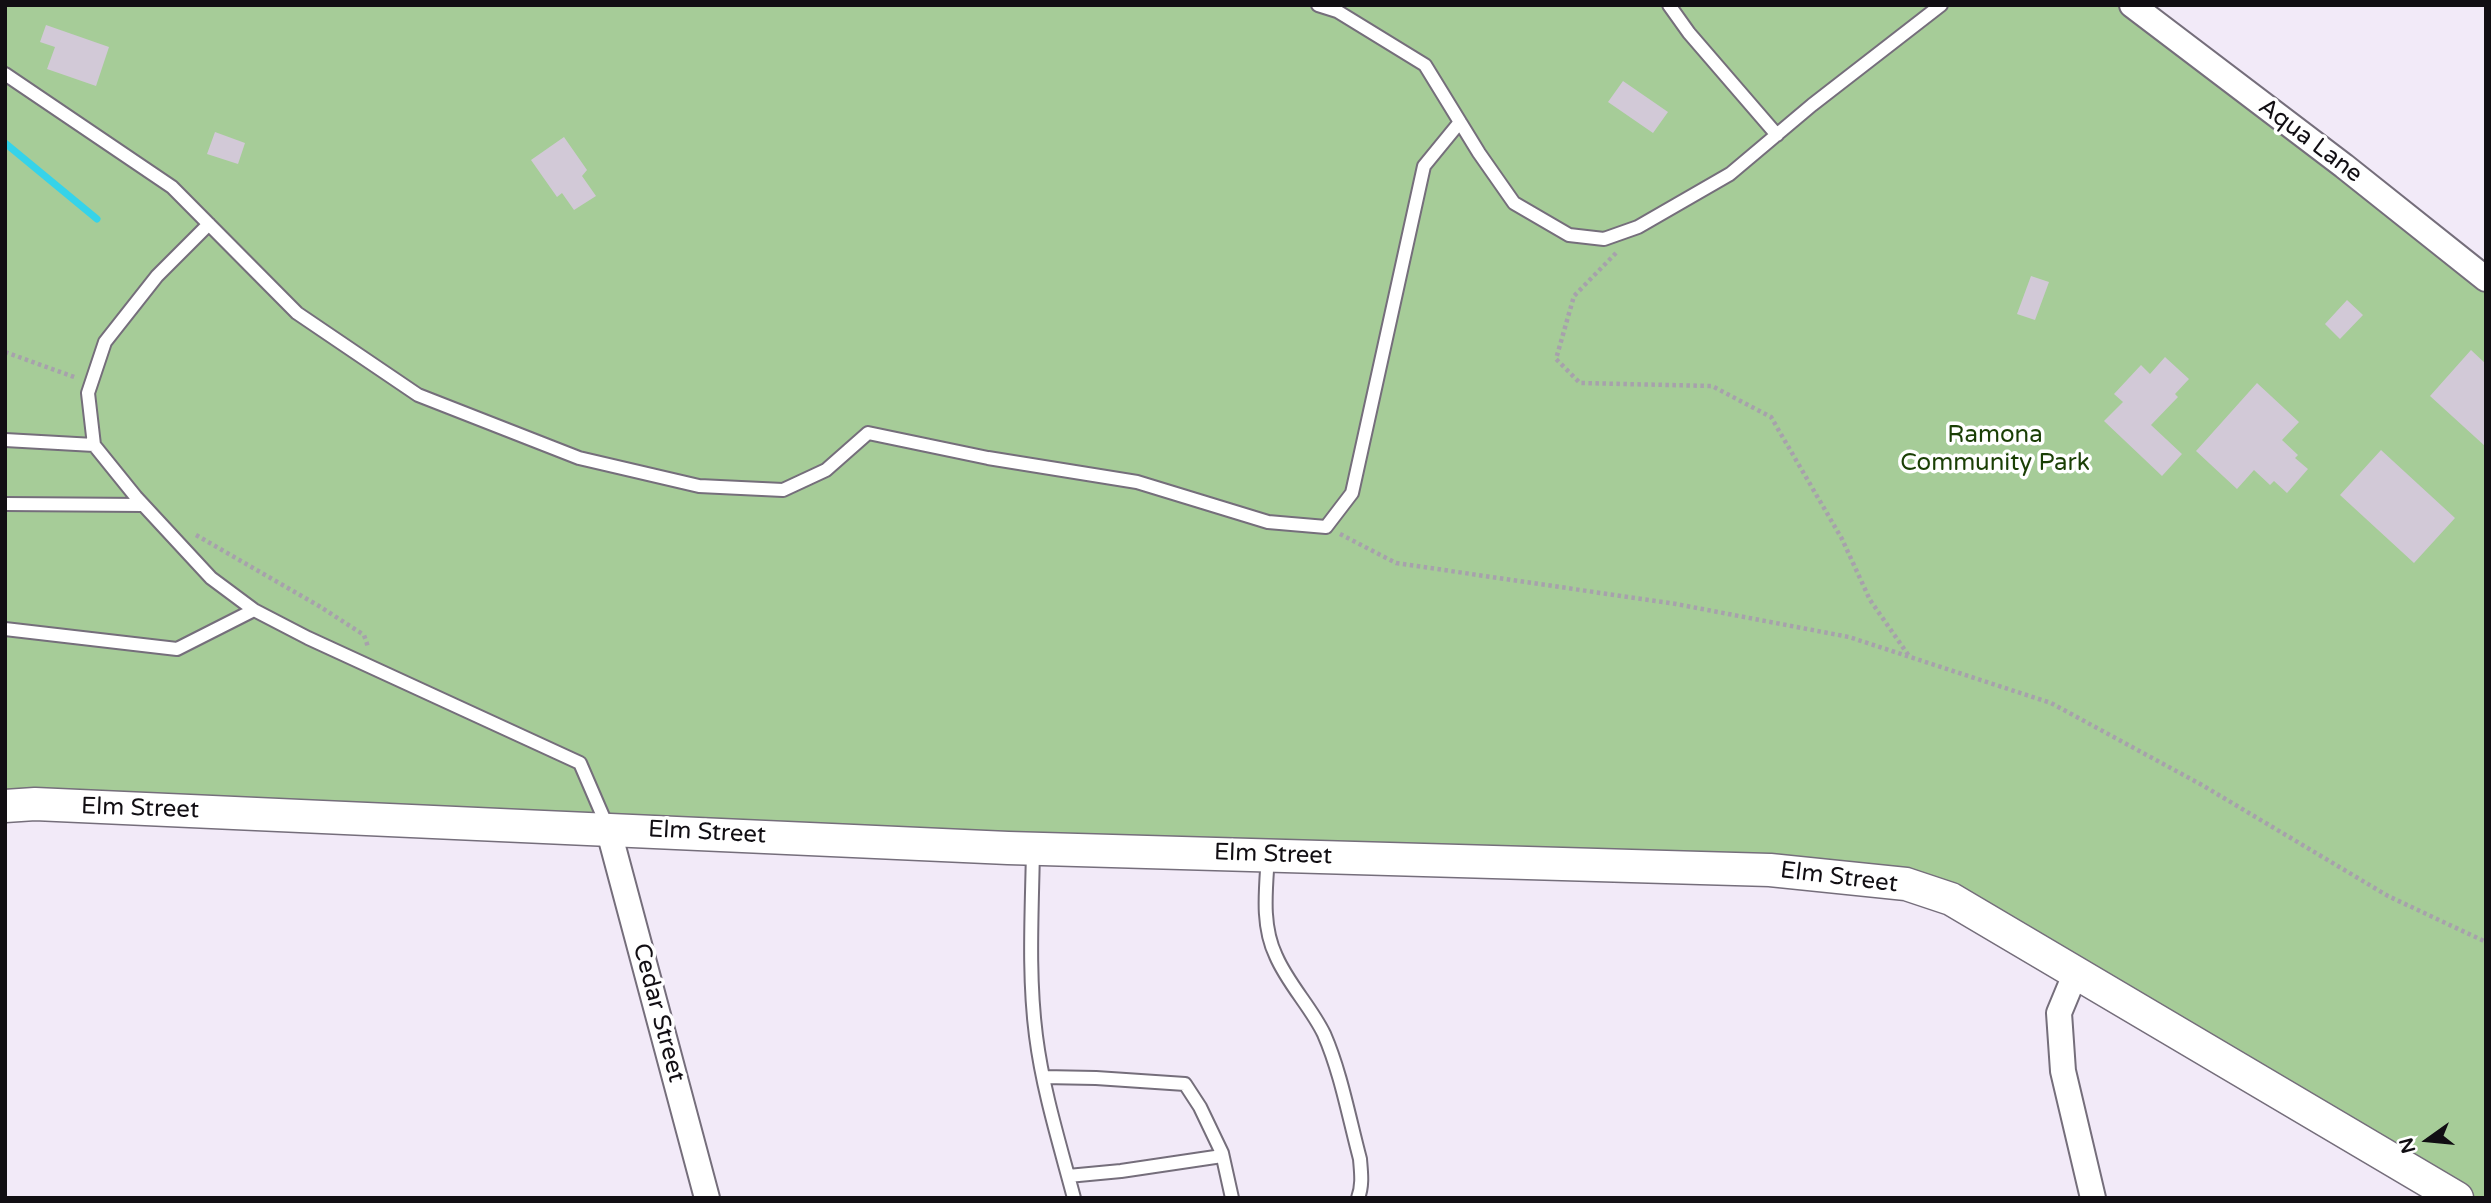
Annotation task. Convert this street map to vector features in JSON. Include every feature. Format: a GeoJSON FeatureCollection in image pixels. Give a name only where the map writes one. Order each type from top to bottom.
{"type":"FeatureCollection","features":[{"type":"Feature","properties":{"kind":"street","name":"Aqua Lane"},"geometry":{"type":"LineString","coordinates":[[2132,5],[2344,166],[2486,279]]}},
{"type":"Feature","properties":{"kind":"street","name":"Elm Street"},"geometry":{"type":"LineString","coordinates":[[5,806],[35,804],[1033,848],[1770,870],[1906,884],[1951,899],[2457,1198]]}},
{"type":"Feature","properties":{"kind":"street","name":"Cedar Street"},"geometry":{"type":"LineString","coordinates":[[608,828],[707,1198]]}},
{"type":"Feature","properties":{"kind":"street"},"geometry":{"type":"LineString","coordinates":[[2076,972],[2059,1013],[2063,1071],[2092,1198]]}},
{"type":"Feature","properties":{"kind":"lane"},"geometry":{"type":"LineString","coordinates":[[1318,5],[1337,11],[1425,65],[1514,203],[1569,235],[1604,239],[1638,227],[1730,174],[1941,5]]}},
{"type":"Feature","properties":{"kind":"lane"},"geometry":{"type":"LineString","coordinates":[[1669,5],[1689,33],[1777,135]]}},
{"type":"Feature","properties":{"kind":"lane"},"geometry":{"type":"LineString","coordinates":[[5,74],[172,187],[297,313],[418,395],[579,458],[699,486],[783,489],[825,470],[868,433],[988,458],[1137,482],[1268,522],[1326,527],[1352,492],[1424,166],[1460,122]]}},
{"type":"Feature","properties":{"kind":"lane"},"geometry":{"type":"LineString","coordinates":[[209,224],[157,276],[105,342],[88,393],[94,446],[143,505],[211,578],[254,610],[580,763],[608,828]]}},
{"type":"Feature","properties":{"kind":"lane"},"geometry":{"type":"LineString","coordinates":[[5,440],[94,446]]}},
{"type":"Feature","properties":{"kind":"lane"},"geometry":{"type":"LineString","coordinates":[[5,504],[143,505]]}},
{"type":"Feature","properties":{"kind":"lane"},"geometry":{"type":"LineString","coordinates":[[5,629],[177,649],[254,610]]}},
{"type":"Feature","properties":{"kind":"lane"},"geometry":{"type":"LineString","coordinates":[[1033,848],[1031,968],[1036,1035],[1074,1198]]}},
{"type":"Feature","properties":{"kind":"lane"},"geometry":{"type":"LineString","coordinates":[[1268,855],[1265,909],[1269,939],[1276,957],[1323,1032],[1332,1056],[1360,1159],[1362,1174],[1358,1198]]}},
{"type":"Feature","properties":{"kind":"lane"},"geometry":{"type":"LineString","coordinates":[[1044,1077],[1185,1084],[1200,1107],[1222,1156],[1232,1198]]}},
{"type":"Feature","properties":{"kind":"lane"},"geometry":{"type":"LineString","coordinates":[[1068,1176],[1222,1156]]}},
{"type":"Feature","properties":{"kind":"path"},"geometry":{"type":"LineString","coordinates":[[1616,234],[1619,250],[1574,296],[1556,359],[1580,383],[1712,386],[1772,416],[1842,539],[1870,600],[1909,657]]}},
{"type":"Feature","properties":{"kind":"path"},"geometry":{"type":"LineString","coordinates":[[5,352],[91,384]]}},
{"type":"Feature","properties":{"kind":"path"},"geometry":{"type":"LineString","coordinates":[[155,518],[198,536],[364,635],[375,668]]}},
{"type":"Feature","properties":{"kind":"path"},"geometry":{"type":"LineString","coordinates":[[1326,527],[1396,563],[1676,604],[1849,637],[2051,703],[2202,785],[2388,896],[2486,942]]}},
{"type":"Feature","properties":{"kind":"green space","name":"Ramona Community Park"},"geometry":{"type":"Polygon","coordinates":[[[5,5],[2154,5],[2486,279],[2486,1198],[2459,1198],[1905,884],[5,806],[5,5]]]}},
{"type":"Feature","properties":{"kind":"building"},"geometry":{"type":"Polygon","coordinates":[[[46,25],[109,47],[96,86],[47,69],[55,47],[40,42],[46,25]]]}},
{"type":"Feature","properties":{"kind":"building"},"geometry":{"type":"Polygon","coordinates":[[[1623,81],[1668,112],[1653,133],[1608,102],[1623,81]]]}},
{"type":"Feature","properties":{"kind":"building"},"geometry":{"type":"Polygon","coordinates":[[[215,132],[245,143],[238,164],[207,154],[215,132]]]}},
{"type":"Feature","properties":{"kind":"building"},"geometry":{"type":"Polygon","coordinates":[[[564,137],[587,170],[582,176],[596,196],[574,210],[562,193],[557,197],[531,160],[564,137]]]}},
{"type":"Feature","properties":{"kind":"building"},"geometry":{"type":"Polygon","coordinates":[[[2031,276],[2049,282],[2035,320],[2017,314],[2031,276]]]}},
{"type":"Feature","properties":{"kind":"building"},"geometry":{"type":"Polygon","coordinates":[[[2347,300],[2363,315],[2340,339],[2325,324],[2347,300]]]}},
{"type":"Feature","properties":{"kind":"building"},"geometry":{"type":"Polygon","coordinates":[[[2471,350],[2486,364],[2486,447],[2430,396],[2471,350]]]}},
{"type":"Feature","properties":{"kind":"building"},"geometry":{"type":"Polygon","coordinates":[[[2165,357],[2189,379],[2175,394],[2178,397],[2151,425],[2182,454],[2162,476],[2104,421],[2123,402],[2114,394],[2141,365],[2150,374],[2165,357]]]}},
{"type":"Feature","properties":{"kind":"building"},"geometry":{"type":"Polygon","coordinates":[[[2257,383],[2299,422],[2282,440],[2298,455],[2295,458],[2308,469],[2287,493],[2274,481],[2270,485],[2254,470],[2237,489],[2196,451],[2257,383]]]}},
{"type":"Feature","properties":{"kind":"building"},"geometry":{"type":"Polygon","coordinates":[[[2381,450],[2455,518],[2414,563],[2340,495],[2381,450]]]}},
{"type":"Feature","properties":{"kind":"waterway"},"geometry":{"type":"LineString","coordinates":[[5,143],[97,219]]}}]}
